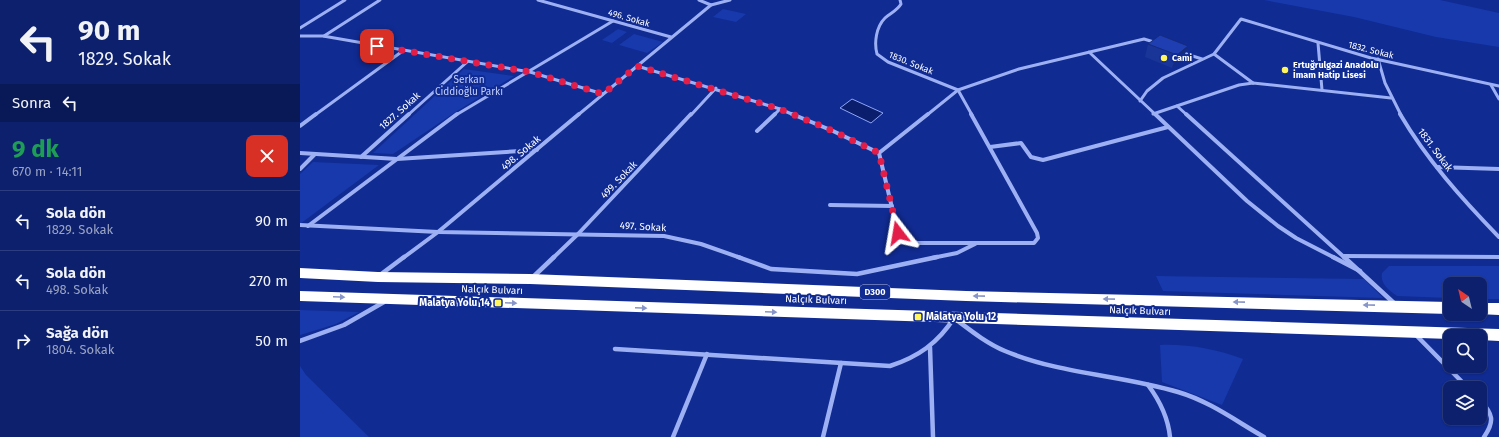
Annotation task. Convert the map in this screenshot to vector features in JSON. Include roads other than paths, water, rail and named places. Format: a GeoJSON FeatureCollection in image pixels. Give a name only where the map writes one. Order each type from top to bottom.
{"type":"FeatureCollection","features":[{"type":"Feature","properties":{"kind":"highway","name":"Nalçık Bulvarı"},"geometry":{"type":"LineString","coordinates":[[300,273],[378,277],[530,279],[966,296],[1443,308]]}},
{"type":"Feature","properties":{"kind":"highway","name":"Nalçık Bulvarı"},"geometry":{"type":"LineString","coordinates":[[300,296],[1499,335]]}},
{"type":"Feature","properties":{"kind":"highway"},"geometry":{"type":"LineString","coordinates":[[1487,309],[1499,309]]}},
{"type":"Feature","properties":{"kind":"street"},"geometry":{"type":"LineString","coordinates":[[300,28],[344,0]]}},
{"type":"Feature","properties":{"kind":"street"},"geometry":{"type":"LineString","coordinates":[[323,36],[380,0]]}},
{"type":"Feature","properties":{"kind":"street","name":"496. Sokak"},"geometry":{"type":"LineString","coordinates":[[538,0],[671,37]]}},
{"type":"Feature","properties":{"kind":"street"},"geometry":{"type":"LineString","coordinates":[[699,0],[711,5],[730,0]]}},
{"type":"Feature","properties":{"kind":"street","name":"1830. Sokak"},"geometry":{"type":"LineString","coordinates":[[900,0],[900,8],[885,18],[878,27],[877,54],[888,62],[958,90]]}},
{"type":"Feature","properties":{"kind":"street","name":"498. Sokak"},"geometry":{"type":"LineString","coordinates":[[378,277],[438,232],[711,5]]}},
{"type":"Feature","properties":{"kind":"street","name":"1832. Sokak"},"geometry":{"type":"LineString","coordinates":[[1214,54],[1241,19],[1318,43],[1378,59],[1499,86]]}},
{"type":"Feature","properties":{"kind":"street"},"geometry":{"type":"LineString","coordinates":[[308,226],[463,110],[530,72],[613,21]]}},
{"type":"Feature","properties":{"kind":"street"},"geometry":{"type":"LineString","coordinates":[[300,36],[323,36],[530,72],[603,94]]}},
{"type":"Feature","properties":{"kind":"street"},"geometry":{"type":"LineString","coordinates":[[879,153],[958,90],[1012,71],[1144,39],[1159,44]]}},
{"type":"Feature","properties":{"kind":"street"},"geometry":{"type":"LineString","coordinates":[[1318,43],[1322,90]]}},
{"type":"Feature","properties":{"kind":"street"},"geometry":{"type":"LineString","coordinates":[[1173,49],[1202,59]]}},
{"type":"Feature","properties":{"kind":"street"},"geometry":{"type":"LineString","coordinates":[[300,126],[404,50]]}},
{"type":"Feature","properties":{"kind":"street"},"geometry":{"type":"LineString","coordinates":[[1089,52],[1247,202],[1278,226],[1309,246],[1360,271]]}},
{"type":"Feature","properties":{"kind":"street"},"geometry":{"type":"LineString","coordinates":[[1140,101],[1152,86],[1163,78],[1214,54],[1253,83]]}},
{"type":"Feature","properties":{"kind":"street","name":"1831. Sokak"},"geometry":{"type":"LineString","coordinates":[[1378,59],[1391,98],[1414,136],[1437,167],[1499,237]]}},
{"type":"Feature","properties":{"kind":"street","name":"1827. Sokak"},"geometry":{"type":"LineString","coordinates":[[361,157],[468,62]]}},
{"type":"Feature","properties":{"kind":"street"},"geometry":{"type":"LineString","coordinates":[[637,66],[716,88],[780,109],[819,124],[879,153]]}},
{"type":"Feature","properties":{"kind":"street"},"geometry":{"type":"LineString","coordinates":[[1154,114],[1239,85],[1253,83],[1391,98]]}},
{"type":"Feature","properties":{"kind":"street"},"geometry":{"type":"LineString","coordinates":[[1491,85],[1499,99]]}},
{"type":"Feature","properties":{"kind":"street","name":"499. Sokak"},"geometry":{"type":"LineString","coordinates":[[530,279],[578,234],[716,88]]}},
{"type":"Feature","properties":{"kind":"street"},"geometry":{"type":"LineString","coordinates":[[879,153],[898,233],[909,241],[917,243],[975,244],[1031,244],[1035,242],[1038,238],[1037,234],[958,90]]}},
{"type":"Feature","properties":{"kind":"street"},"geometry":{"type":"LineString","coordinates":[[1177,106],[1344,256],[1397,306]]}},
{"type":"Feature","properties":{"kind":"street"},"geometry":{"type":"LineString","coordinates":[[757,131],[780,109]]}},
{"type":"Feature","properties":{"kind":"street"},"geometry":{"type":"LineString","coordinates":[[990,147],[1021,143],[1030,156],[1036,160],[1044,160],[1168,127]]}},
{"type":"Feature","properties":{"kind":"street"},"geometry":{"type":"LineString","coordinates":[[300,153],[397,159],[537,150]]}},
{"type":"Feature","properties":{"kind":"street"},"geometry":{"type":"LineString","coordinates":[[300,169],[315,154]]}},
{"type":"Feature","properties":{"kind":"street"},"geometry":{"type":"LineString","coordinates":[[1437,167],[1499,169]]}},
{"type":"Feature","properties":{"kind":"street"},"geometry":{"type":"LineString","coordinates":[[830,205],[892,206]]}},
{"type":"Feature","properties":{"kind":"street","name":"497. Sokak"},"geometry":{"type":"LineString","coordinates":[[300,226],[438,232],[664,236],[701,244],[771,270],[857,274],[957,253],[975,244]]}},
{"type":"Feature","properties":{"kind":"street"},"geometry":{"type":"LineString","coordinates":[[1344,256],[1499,257]]}},
{"type":"Feature","properties":{"kind":"street"},"geometry":{"type":"LineString","coordinates":[[300,341],[340,327],[365,314],[388,299]]}},
{"type":"Feature","properties":{"kind":"street"},"geometry":{"type":"LineString","coordinates":[[615,349],[890,366],[909,360],[930,347],[942,336],[954,318],[979,338],[999,348],[1031,360],[1072,372],[1148,385],[1198,399],[1264,437]]}},
{"type":"Feature","properties":{"kind":"street"},"geometry":{"type":"LineString","coordinates":[[1413,332],[1461,381]]}},
{"type":"Feature","properties":{"kind":"street"},"geometry":{"type":"LineString","coordinates":[[930,347],[933,437]]}},
{"type":"Feature","properties":{"kind":"street"},"geometry":{"type":"LineString","coordinates":[[673,437],[707,354]]}},
{"type":"Feature","properties":{"kind":"street"},"geometry":{"type":"LineString","coordinates":[[823,437],[842,362]]}},
{"type":"Feature","properties":{"kind":"street"},"geometry":{"type":"LineString","coordinates":[[1148,385],[1164,411],[1168,421],[1170,437]]}},
{"type":"Feature","properties":{"kind":"street"},"geometry":{"type":"LineString","coordinates":[[1484,437],[1492,427],[1493,422],[1490,411],[1487,408]]}},
{"type":"Feature","properties":{"kind":"place","name":"Cami"},"geometry":{"type":"Point","coordinates":[1164,58]}},
{"type":"Feature","properties":{"kind":"place","name":"Ertuğrulgazi Anadolu İmam Hatip Lisesi"},"geometry":{"type":"Point","coordinates":[1285,70]}},
{"type":"Feature","properties":{"kind":"place","name":"Malatya Yolu 14"},"geometry":{"type":"Point","coordinates":[498,303]}},
{"type":"Feature","properties":{"kind":"place","name":"Malatya Yolu 12"},"geometry":{"type":"Point","coordinates":[918,317]}},
{"type":"Feature","properties":{"kind":"park label","name":"Serkan Ciddioğlu Parkı"},"geometry":{"type":"Point","coordinates":[469,86]}}]}
